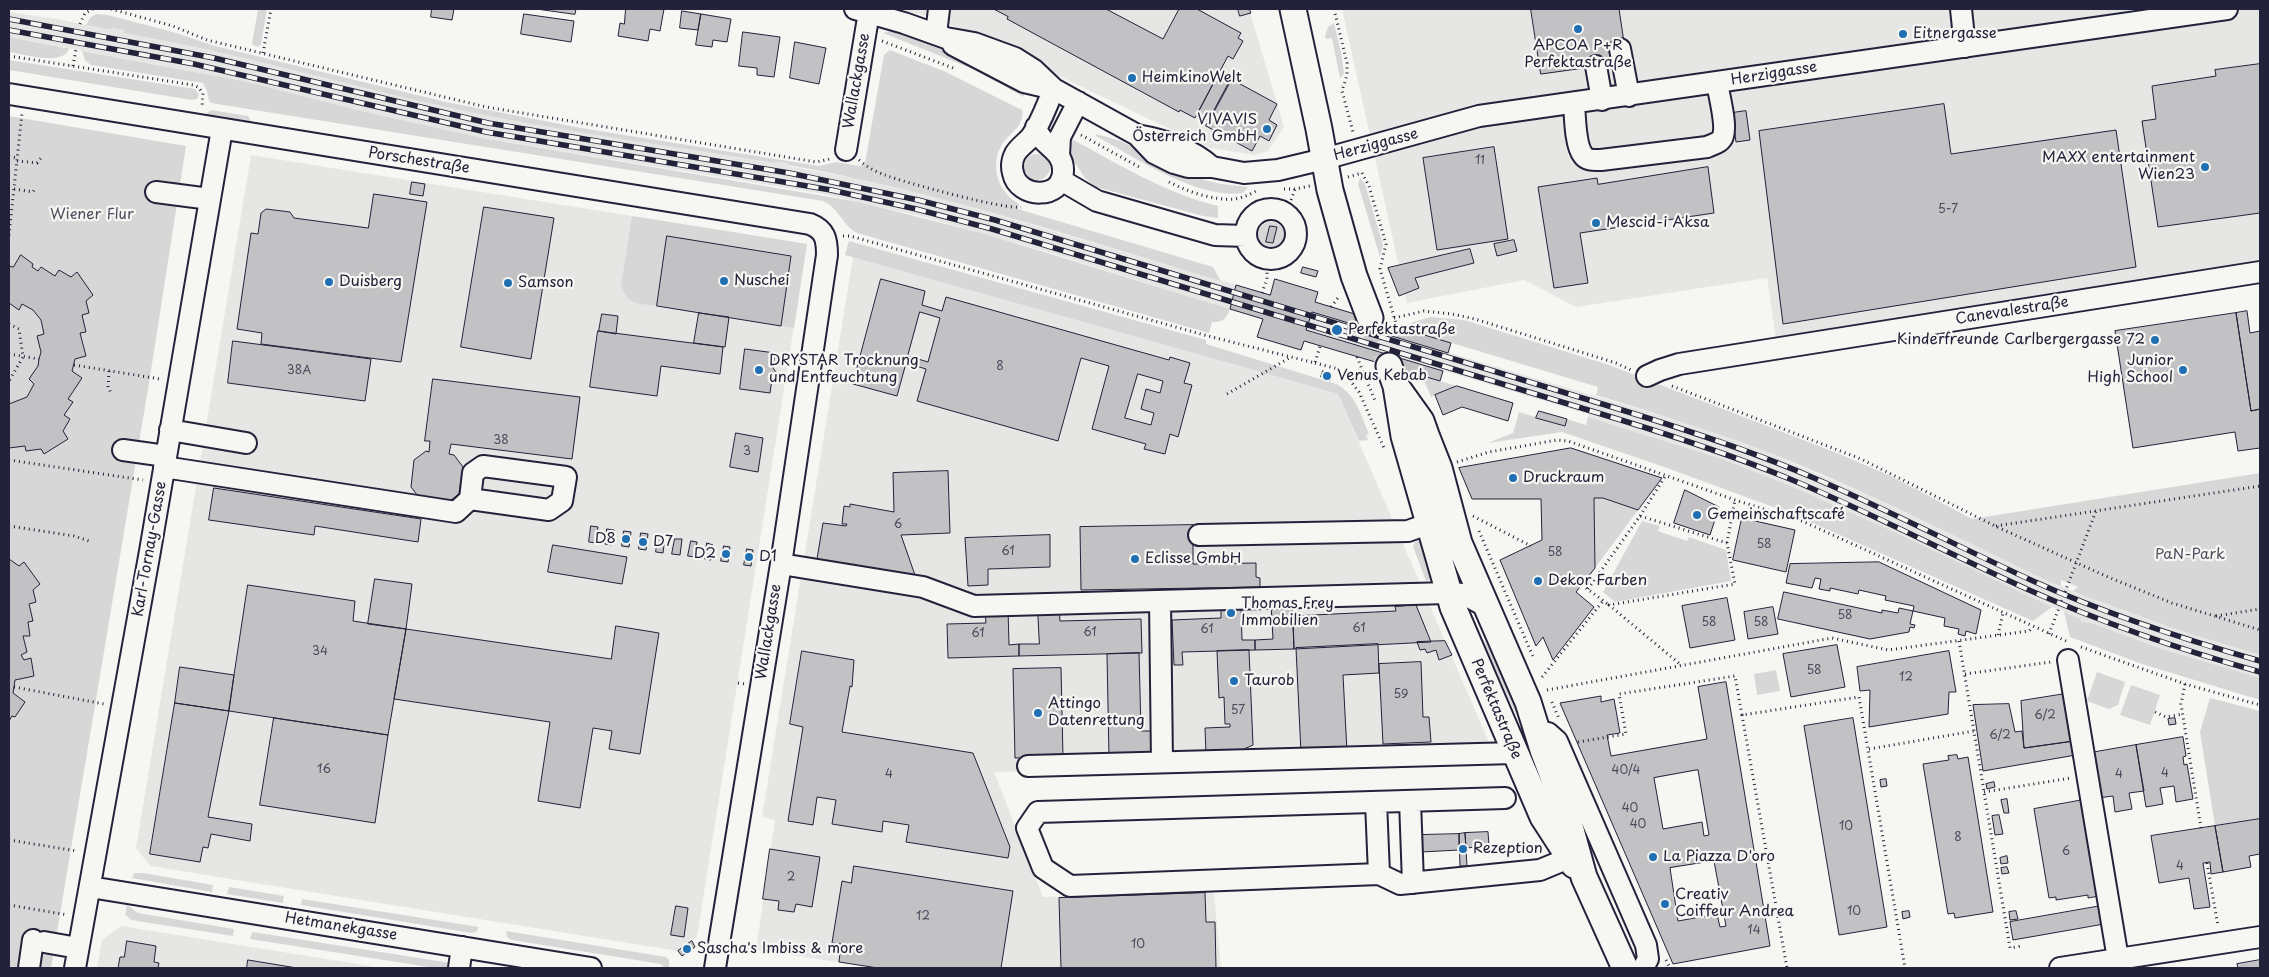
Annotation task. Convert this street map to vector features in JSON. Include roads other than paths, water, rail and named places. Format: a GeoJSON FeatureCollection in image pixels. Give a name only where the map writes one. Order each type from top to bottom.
{"type":"FeatureCollection","features":[{"type":"Feature","properties":{"kind":"main road"},"geometry":{"type":"LineString","coordinates":[[1293,9],[1337,218],[1354,276],[1370,318]]}},
{"type":"Feature","properties":{"kind":"main road","name":"Perfektastraße"},"geometry":{"type":"LineString","coordinates":[[1576,868],[1565,808],[1528,702],[1459,543],[1439,468],[1421,421],[1392,376],[1404,436],[1448,593],[1542,817],[1576,868],[1625,968]]}},
{"type":"Feature","properties":{"kind":"street"},"geometry":{"type":"LineString","coordinates":[[939,9],[941,36]]}},
{"type":"Feature","properties":{"kind":"street"},"geometry":{"type":"LineString","coordinates":[[1961,9],[1965,46]]}},
{"type":"Feature","properties":{"kind":"street","name":"Herziggasse"},"geometry":{"type":"LineString","coordinates":[[862,11],[941,36],[956,47],[1016,78],[1054,89],[1137,135],[1154,153],[1174,163],[1188,167],[1250,173],[1291,167],[1324,159],[1479,116],[1602,100],[2227,9]]}},
{"type":"Feature","properties":{"kind":"street","name":"Wallackgasse"},"geometry":{"type":"LineString","coordinates":[[846,150],[865,36],[862,11]]}},
{"type":"Feature","properties":{"kind":"street"},"geometry":{"type":"LineString","coordinates":[[1620,49],[1629,96]]}},
{"type":"Feature","properties":{"kind":"street"},"geometry":{"type":"LineString","coordinates":[[1596,66],[1602,100]]}},
{"type":"Feature","properties":{"kind":"street"},"geometry":{"type":"LineString","coordinates":[[1574,103],[1578,144],[1582,155],[1588,159],[1601,160],[1707,147],[1719,142],[1723,136],[1724,127],[1717,83]]}},
{"type":"Feature","properties":{"kind":"street"},"geometry":{"type":"LineString","coordinates":[[1054,89],[1036,127],[1029,139],[1016,153],[1012,165],[1017,183],[1031,192],[1047,192],[1061,180],[1063,166],[1059,155],[1060,137],[1078,102]]}},
{"type":"Feature","properties":{"kind":"street","name":"Porschestraße"},"geometry":{"type":"LineString","coordinates":[[16,95],[810,224],[822,231],[825,236]]}},
{"type":"Feature","properties":{"kind":"street"},"geometry":{"type":"LineString","coordinates":[[1036,127],[1040,137],[1059,155]]}},
{"type":"Feature","properties":{"kind":"street","name":"Karl-Tornay-Gasse"},"geometry":{"type":"LineString","coordinates":[[75,968],[164,469],[222,129]]}},
{"type":"Feature","properties":{"kind":"street"},"geometry":{"type":"LineString","coordinates":[[1061,180],[1097,201],[1215,235],[1246,236]]}},
{"type":"Feature","properties":{"kind":"street"},"geometry":{"type":"LineString","coordinates":[[156,192],[210,199]]}},
{"type":"Feature","properties":{"kind":"street"},"geometry":{"type":"LineString","coordinates":[[1275,210],[1286,214],[1292,220],[1296,231],[1293,246],[1281,257],[1267,259],[1254,253],[1246,236],[1249,224],[1259,212],[1275,210]]}},
{"type":"Feature","properties":{"kind":"street","name":"Wallackgasse"},"geometry":{"type":"LineString","coordinates":[[715,968],[781,564],[827,255],[825,236]]}},
{"type":"Feature","properties":{"kind":"street","name":"Canevalestraße"},"geometry":{"type":"LineString","coordinates":[[1646,376],[1679,364],[2260,272]]}},
{"type":"Feature","properties":{"kind":"street"},"geometry":{"type":"LineString","coordinates":[[170,430],[246,443]]}},
{"type":"Feature","properties":{"kind":"street"},"geometry":{"type":"LineString","coordinates":[[123,450],[164,469],[456,512],[470,499]]}},
{"type":"Feature","properties":{"kind":"street"},"geometry":{"type":"LineString","coordinates":[[1199,535],[1408,531],[1428,524]]}},
{"type":"Feature","properties":{"kind":"street"},"geometry":{"type":"LineString","coordinates":[[781,564],[924,587],[974,606],[1448,593],[1463,594],[1487,607]]}},
{"type":"Feature","properties":{"kind":"street"},"geometry":{"type":"LineString","coordinates":[[1160,601],[1162,762]]}},
{"type":"Feature","properties":{"kind":"street"},"geometry":{"type":"LineString","coordinates":[[2068,660],[2118,959]]}},
{"type":"Feature","properties":{"kind":"street"},"geometry":{"type":"LineString","coordinates":[[1494,704],[1518,723],[1535,726],[1548,733],[1557,741],[1646,945],[1648,959],[1643,968]]}},
{"type":"Feature","properties":{"kind":"street"},"geometry":{"type":"LineString","coordinates":[[1028,766],[1515,754]]}},
{"type":"Feature","properties":{"kind":"street"},"geometry":{"type":"LineString","coordinates":[[1505,798],[1038,812],[1028,828],[1043,868],[1070,886],[1380,874],[1400,884],[1576,868]]}},
{"type":"Feature","properties":{"kind":"street"},"geometry":{"type":"LineString","coordinates":[[1410,801],[1413,883]]}},
{"type":"Feature","properties":{"kind":"street"},"geometry":{"type":"LineString","coordinates":[[1376,802],[1380,874]]}},
{"type":"Feature","properties":{"kind":"street","name":"Hetmanekgasse"},"geometry":{"type":"LineString","coordinates":[[90,887],[591,968]]}},
{"type":"Feature","properties":{"kind":"street"},"geometry":{"type":"LineString","coordinates":[[2067,968],[2260,937]]}},
{"type":"Feature","properties":{"kind":"street"},"geometry":{"type":"LineString","coordinates":[[29,968],[39,941],[78,948]]}},
{"type":"Feature","properties":{"kind":"street"},"geometry":{"type":"LineString","coordinates":[[459,968],[462,947]]}},
{"type":"Feature","properties":{"kind":"tunnel"},"geometry":{"type":"LineString","coordinates":[[1370,318],[1389,366]]}},
{"type":"Feature","properties":{"kind":"railway"},"geometry":{"type":"LineString","coordinates":[[9,19],[214,58],[488,123],[789,173],[918,200],[995,220],[1719,441],[1791,468],[1842,490],[2033,581],[2088,604],[2202,644],[2260,661]]}},
{"type":"Feature","properties":{"kind":"railway"},"geometry":{"type":"LineString","coordinates":[[9,30],[194,64],[486,132],[831,190],[916,209],[992,229],[1621,420],[1724,454],[1816,490],[1968,562],[2085,614],[2201,655],[2260,672]]}},
{"type":"Feature","properties":{"kind":"place","name":"APCOA P+R Perfektastraße"},"geometry":{"type":"Point","coordinates":[1578,29]}},
{"type":"Feature","properties":{"kind":"place","name":"Eitnergasse"},"geometry":{"type":"Point","coordinates":[1903,34]}},
{"type":"Feature","properties":{"kind":"place","name":"HeimkinoWelt"},"geometry":{"type":"Point","coordinates":[1132,78]}},
{"type":"Feature","properties":{"kind":"place","name":"VIVAVIS Österreich GmbH"},"geometry":{"type":"Point","coordinates":[1267,129]}},
{"type":"Feature","properties":{"kind":"place","name":"MAXX entertainment Wien23"},"geometry":{"type":"Point","coordinates":[2205,167]}},
{"type":"Feature","properties":{"kind":"place","name":"Mescid-i Aksa"},"geometry":{"type":"Point","coordinates":[1596,223]}},
{"type":"Feature","properties":{"kind":"place","name":"Nuschei"},"geometry":{"type":"Point","coordinates":[724,281]}},
{"type":"Feature","properties":{"kind":"place","name":"Duisberg"},"geometry":{"type":"Point","coordinates":[329,282]}},
{"type":"Feature","properties":{"kind":"place","name":"Samson"},"geometry":{"type":"Point","coordinates":[508,283]}},
{"type":"Feature","properties":{"kind":"place","name":"Perfektastraße"},"geometry":{"type":"Point","coordinates":[1337,330]}},
{"type":"Feature","properties":{"kind":"place","name":"Kinderfreunde Carlbergergasse 72"},"geometry":{"type":"Point","coordinates":[2155,340]}},
{"type":"Feature","properties":{"kind":"place","name":"DRYSTAR Trocknung und Entfeuchtung"},"geometry":{"type":"Point","coordinates":[759,370]}},
{"type":"Feature","properties":{"kind":"place","name":"Junior High School"},"geometry":{"type":"Point","coordinates":[2183,370]}},
{"type":"Feature","properties":{"kind":"place","name":"Venus Kebab"},"geometry":{"type":"Point","coordinates":[1327,376]}},
{"type":"Feature","properties":{"kind":"place","name":"Druckraum"},"geometry":{"type":"Point","coordinates":[1513,478]}},
{"type":"Feature","properties":{"kind":"place","name":"Gemeinschaftscafé"},"geometry":{"type":"Point","coordinates":[1697,515]}},
{"type":"Feature","properties":{"kind":"place","name":"D8"},"geometry":{"type":"Point","coordinates":[626,539]}},
{"type":"Feature","properties":{"kind":"place","name":"D7"},"geometry":{"type":"Point","coordinates":[643,542]}},
{"type":"Feature","properties":{"kind":"place","name":"D2"},"geometry":{"type":"Point","coordinates":[726,554]}},
{"type":"Feature","properties":{"kind":"place","name":"D1"},"geometry":{"type":"Point","coordinates":[749,557]}},
{"type":"Feature","properties":{"kind":"place","name":"Eclisse GmbH"},"geometry":{"type":"Point","coordinates":[1135,559]}},
{"type":"Feature","properties":{"kind":"place","name":"Dekor Farben"},"geometry":{"type":"Point","coordinates":[1538,581]}},
{"type":"Feature","properties":{"kind":"place","name":"Thomas Frey Immobilien"},"geometry":{"type":"Point","coordinates":[1231,613]}},
{"type":"Feature","properties":{"kind":"place","name":"Taurob"},"geometry":{"type":"Point","coordinates":[1234,681]}},
{"type":"Feature","properties":{"kind":"place","name":"Attingo Datenrettung"},"geometry":{"type":"Point","coordinates":[1038,713]}},
{"type":"Feature","properties":{"kind":"place","name":"Rezeption"},"geometry":{"type":"Point","coordinates":[1463,849]}},
{"type":"Feature","properties":{"kind":"place","name":"La Piazza D'oro"},"geometry":{"type":"Point","coordinates":[1653,857]}},
{"type":"Feature","properties":{"kind":"place","name":"Creativ Coiffeur Andrea"},"geometry":{"type":"Point","coordinates":[1665,904]}},
{"type":"Feature","properties":{"kind":"place","name":"Sascha's Imbiss & more"},"geometry":{"type":"Point","coordinates":[687,949]}},
{"type":"Feature","properties":{"kind":"park label","name":"Wiener Flur"},"geometry":{"type":"Point","coordinates":[92,215]}},
{"type":"Feature","properties":{"kind":"park label","name":"PaN-Park"},"geometry":{"type":"Point","coordinates":[2190,555]}}]}
